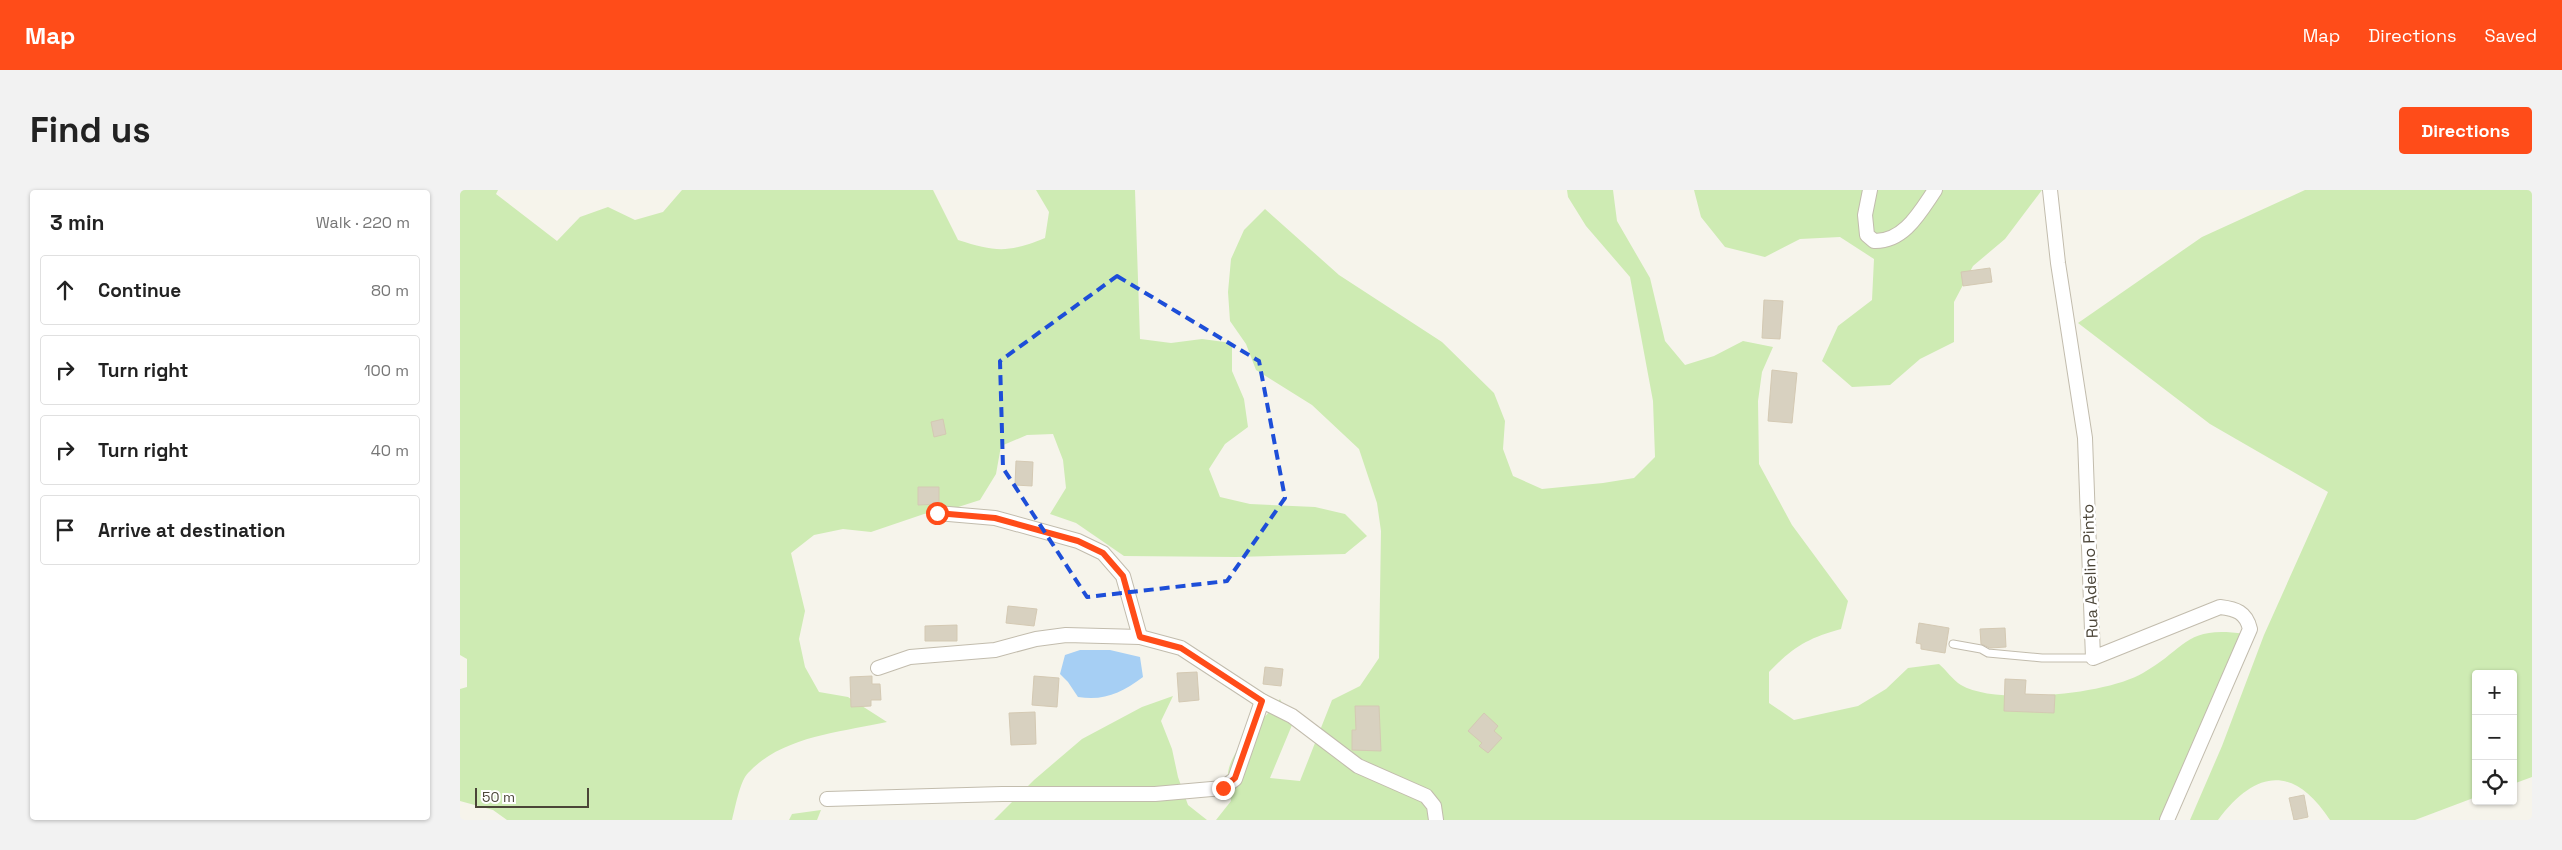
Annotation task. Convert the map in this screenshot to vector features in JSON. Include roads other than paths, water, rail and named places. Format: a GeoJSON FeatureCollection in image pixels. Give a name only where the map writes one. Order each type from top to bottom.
{"type":"FeatureCollection","features":[{"type":"Feature","properties":{"kind":"street"},"geometry":{"type":"LineString","coordinates":[[1870,190],[1865,215],[1867,235],[1874,242],[1885,242],[1897,237],[1920,213],[1935,190]]}},
{"type":"Feature","properties":{"kind":"street","name":"Rua Adelino Pinto"},"geometry":{"type":"LineString","coordinates":[[2050,190],[2058,263],[2085,438],[2093,658],[2220,607],[2238,610],[2248,619],[2250,629],[2167,820]]}},
{"type":"Feature","properties":{"kind":"street"},"geometry":{"type":"LineString","coordinates":[[937,513],[995,518],[1078,541],[1103,553],[1123,576],[1140,637]]}},
{"type":"Feature","properties":{"kind":"street"},"geometry":{"type":"LineString","coordinates":[[878,668],[919,655],[995,650],[1036,639],[1066,635],[1140,637],[1181,648],[1262,701],[1292,716],[1358,766],[1426,796],[1434,806],[1436,820]]}},
{"type":"Feature","properties":{"kind":"street"},"geometry":{"type":"LineString","coordinates":[[827,800],[1002,794],[1155,794],[1223,788],[1235,778],[1262,701]]}},
{"type":"Feature","properties":{"kind":"lane"},"geometry":{"type":"LineString","coordinates":[[1953,644],[1988,652],[2042,658],[2093,658]]}},
{"type":"Feature","properties":{"kind":"water"},"geometry":{"type":"Polygon","coordinates":[[[1080,650],[1110,650],[1140,657],[1143,677],[1120,691],[1105,697],[1078,697],[1060,674],[1065,655],[1080,650]]]}}]}
